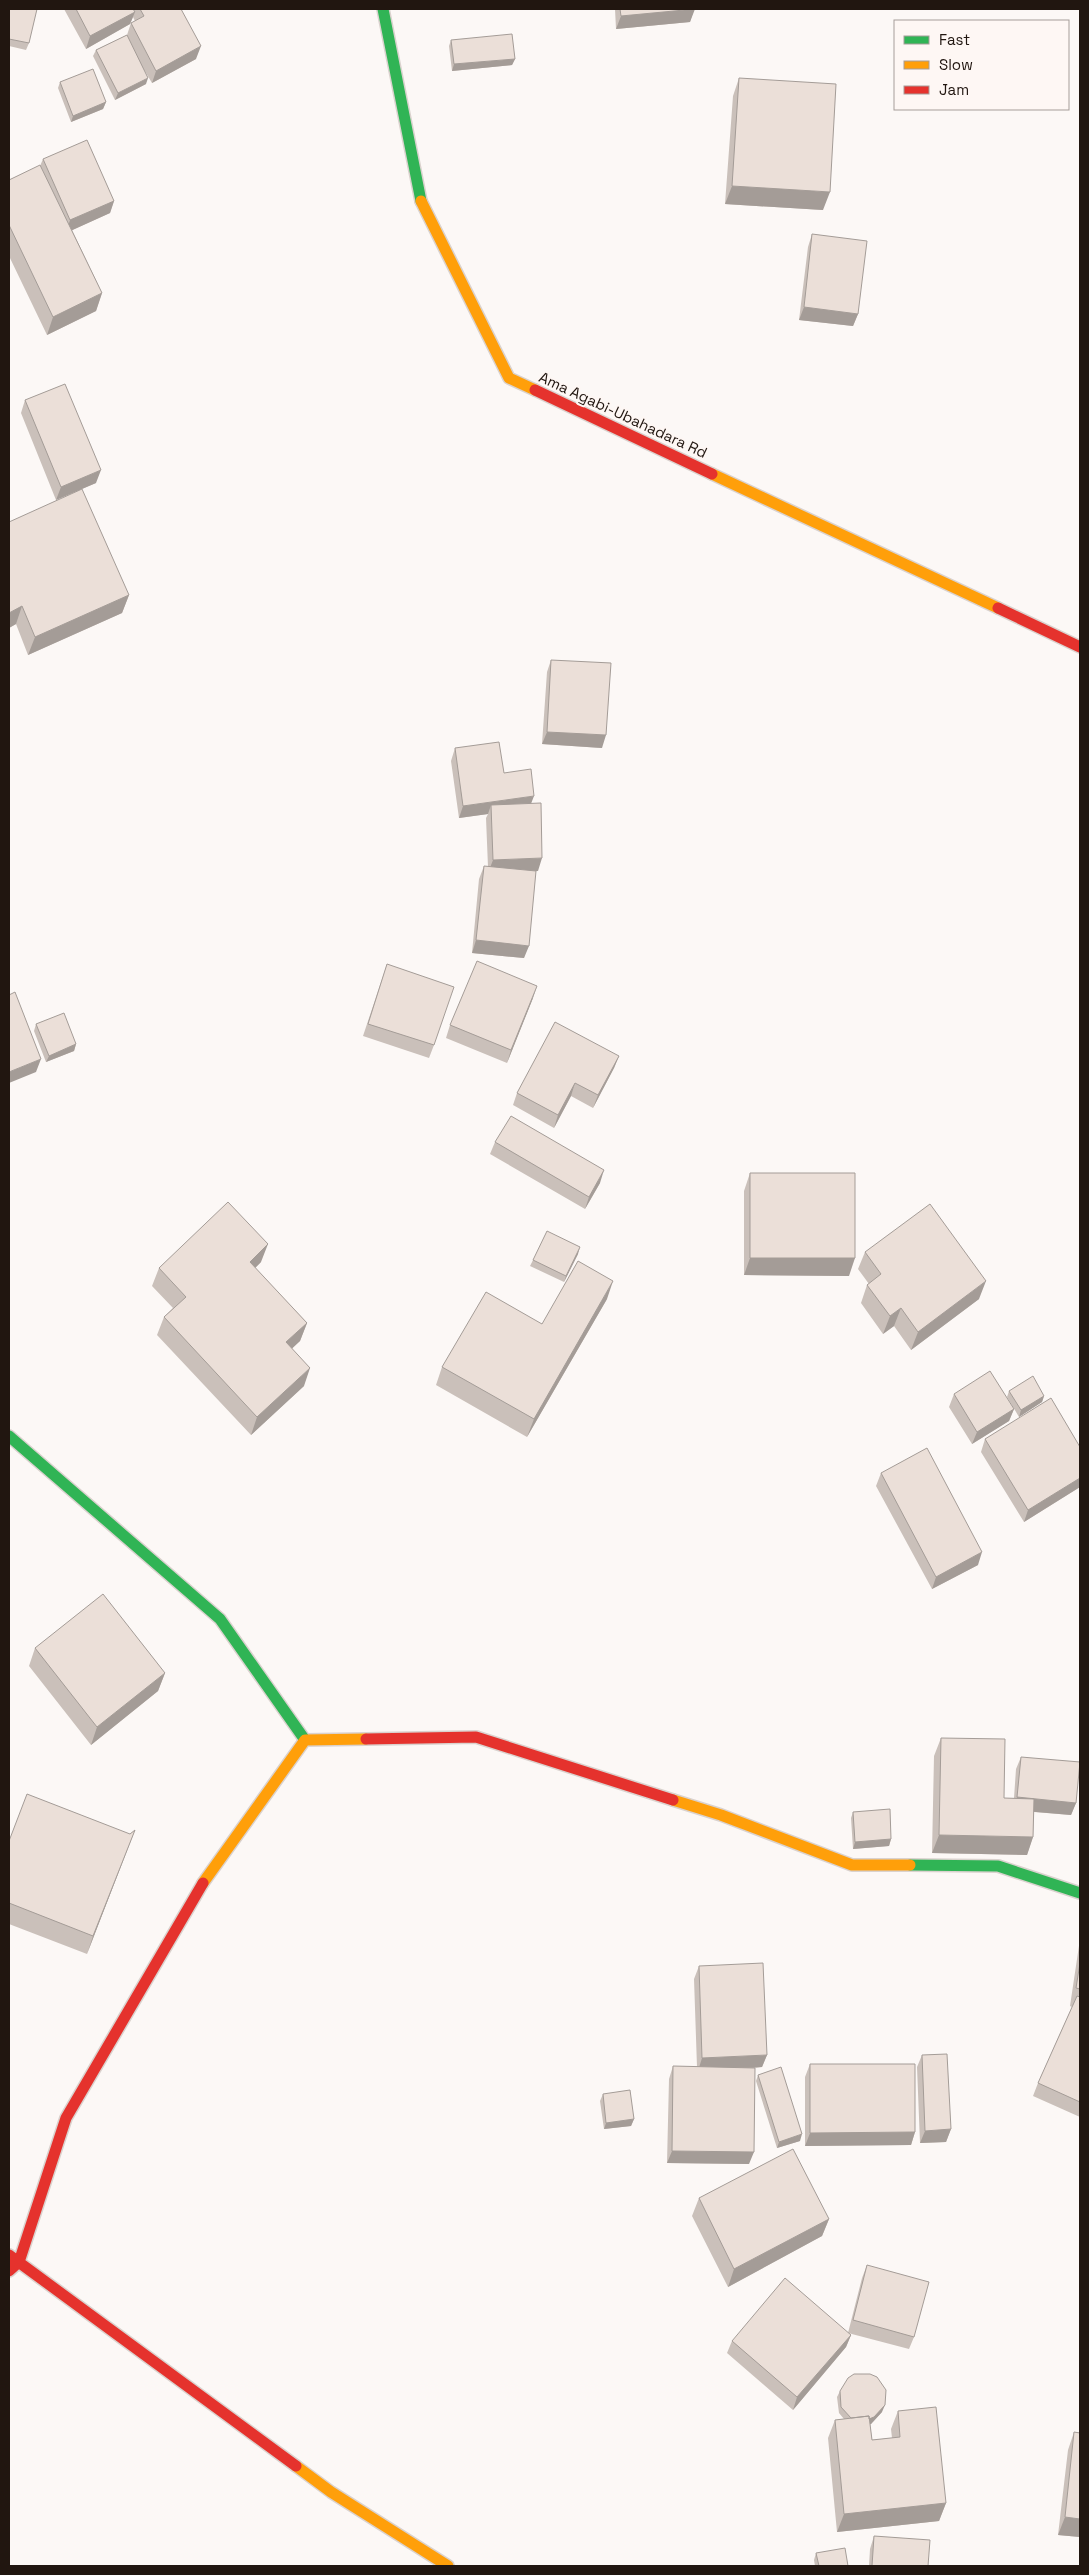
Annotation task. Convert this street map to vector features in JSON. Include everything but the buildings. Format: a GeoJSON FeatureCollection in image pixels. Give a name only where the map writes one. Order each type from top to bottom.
{"type":"FeatureCollection","features":[{"type":"Feature","properties":{"kind":"street","name":"Ama Agabi-Ubahadara Rd"},"geometry":{"type":"LineString","coordinates":[[383,9],[421,201],[509,378],[1080,647]]}},
{"type":"Feature","properties":{"kind":"street"},"geometry":{"type":"LineString","coordinates":[[9,1436],[220,1618],[305,1740]]}},
{"type":"Feature","properties":{"kind":"street"},"geometry":{"type":"LineString","coordinates":[[305,1740],[476,1737],[721,1815],[852,1865],[998,1866],[1080,1893]]}},
{"type":"Feature","properties":{"kind":"street"},"geometry":{"type":"LineString","coordinates":[[9,2271],[19,2262],[66,2118],[205,1880],[305,1740]]}},
{"type":"Feature","properties":{"kind":"street"},"geometry":{"type":"LineString","coordinates":[[9,2255],[331,2492],[448,2566]]}},
{"type":"Feature","properties":{"kind":"traffic: fast"},"geometry":{"type":"LineString","coordinates":[[383,9],[421,201]]}},
{"type":"Feature","properties":{"kind":"traffic: fast"},"geometry":{"type":"LineString","coordinates":[[9,1436],[220,1619],[305,1740]]}},
{"type":"Feature","properties":{"kind":"traffic: fast"},"geometry":{"type":"LineString","coordinates":[[910,1865],[998,1866],[1080,1893]]}},
{"type":"Feature","properties":{"kind":"traffic: slow"},"geometry":{"type":"LineString","coordinates":[[421,201],[509,378],[535,390]]}},
{"type":"Feature","properties":{"kind":"traffic: slow"},"geometry":{"type":"LineString","coordinates":[[712,474],[998,608]]}},
{"type":"Feature","properties":{"kind":"traffic: slow"},"geometry":{"type":"LineString","coordinates":[[203,1883],[305,1740],[366,1739]]}},
{"type":"Feature","properties":{"kind":"traffic: slow"},"geometry":{"type":"LineString","coordinates":[[673,1800],[721,1815],[852,1865],[910,1865]]}},
{"type":"Feature","properties":{"kind":"traffic: slow"},"geometry":{"type":"LineString","coordinates":[[296,2466],[331,2492],[448,2566]]}},
{"type":"Feature","properties":{"kind":"traffic: jam"},"geometry":{"type":"LineString","coordinates":[[535,390],[712,474]]}},
{"type":"Feature","properties":{"kind":"traffic: jam"},"geometry":{"type":"LineString","coordinates":[[998,608],[1080,647]]}},
{"type":"Feature","properties":{"kind":"traffic: jam"},"geometry":{"type":"LineString","coordinates":[[366,1739],[476,1737],[673,1800]]}},
{"type":"Feature","properties":{"kind":"traffic: jam"},"geometry":{"type":"LineString","coordinates":[[9,2271],[19,2262],[66,2118],[203,1883]]}},
{"type":"Feature","properties":{"kind":"traffic: jam"},"geometry":{"type":"LineString","coordinates":[[9,2255],[296,2466]]}}]}
